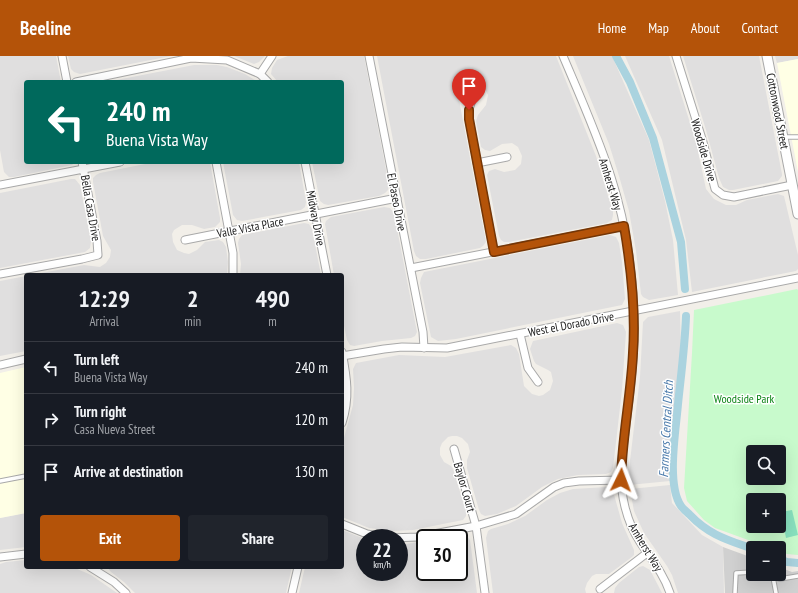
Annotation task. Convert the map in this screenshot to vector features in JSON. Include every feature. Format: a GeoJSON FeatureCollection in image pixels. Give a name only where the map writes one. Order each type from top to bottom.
{"type":"FeatureCollection","features":[{"type":"Feature","properties":{"kind":"street"},"geometry":{"type":"LineString","coordinates":[[62,56],[67,80]]}},
{"type":"Feature","properties":{"kind":"street"},"geometry":{"type":"LineString","coordinates":[[260,74],[272,56]]}},
{"type":"Feature","properties":{"kind":"street","name":"El Paseo Drive"},"geometry":{"type":"LineString","coordinates":[[369,56],[411,268],[423,332],[424,348]]}},
{"type":"Feature","properties":{"kind":"street","name":"Amherst Way"},"geometry":{"type":"LineString","coordinates":[[563,56],[611,177],[628,247],[634,311],[634,352],[621,480],[627,515],[647,553],[663,575],[670,593]]}},
{"type":"Feature","properties":{"kind":"street","name":"Woodside Drive"},"geometry":{"type":"LineString","coordinates":[[676,56],[715,189],[723,195],[734,197],[792,185]]}},
{"type":"Feature","properties":{"kind":"street","name":"Cottonwood Street"},"geometry":{"type":"LineString","coordinates":[[768,56],[782,137],[798,214]]}},
{"type":"Feature","properties":{"kind":"street"},"geometry":{"type":"LineString","coordinates":[[86,80],[191,58],[227,60],[260,74],[266,80]]}},
{"type":"Feature","properties":{"kind":"street"},"geometry":{"type":"LineString","coordinates":[[473,97],[469,110],[469,119],[494,252]]}},
{"type":"Feature","properties":{"kind":"street"},"geometry":{"type":"LineString","coordinates":[[477,163],[507,157]]}},
{"type":"Feature","properties":{"kind":"street"},"geometry":{"type":"LineString","coordinates":[[0,185],[83,166],[102,164]]}},
{"type":"Feature","properties":{"kind":"street"},"geometry":{"type":"LineString","coordinates":[[216,164],[233,253],[234,273]]}},
{"type":"Feature","properties":{"kind":"street","name":"Midway Drive"},"geometry":{"type":"LineString","coordinates":[[304,164],[327,273]]}},
{"type":"Feature","properties":{"kind":"street","name":"Bella Casa Drive"},"geometry":{"type":"LineString","coordinates":[[0,274],[98,255],[97,241],[83,166]]}},
{"type":"Feature","properties":{"kind":"street","name":"Valle Vista Place"},"geometry":{"type":"LineString","coordinates":[[186,240],[397,198]]}},
{"type":"Feature","properties":{"kind":"street"},"geometry":{"type":"LineString","coordinates":[[411,268],[624,226]]}},
{"type":"Feature","properties":{"kind":"street","name":"West el Dorado Drive"},"geometry":{"type":"LineString","coordinates":[[344,355],[402,347],[447,348],[798,278]]}},
{"type":"Feature","properties":{"kind":"street"},"geometry":{"type":"LineString","coordinates":[[520,334],[528,368],[538,382]]}},
{"type":"Feature","properties":{"kind":"street"},"geometry":{"type":"LineString","coordinates":[[0,365],[24,359]]}},
{"type":"Feature","properties":{"kind":"street"},"geometry":{"type":"LineString","coordinates":[[344,365],[348,384],[348,398],[344,415]]}},
{"type":"Feature","properties":{"kind":"street","name":"Baylor Court"},"geometry":{"type":"LineString","coordinates":[[454,449],[476,526],[484,593]]}},
{"type":"Feature","properties":{"kind":"street"},"geometry":{"type":"LineString","coordinates":[[344,525],[367,534],[396,538],[418,537],[476,526],[516,514],[554,487],[564,483],[579,481],[621,480]]}},
{"type":"Feature","properties":{"kind":"street"},"geometry":{"type":"LineString","coordinates":[[600,589],[647,553]]}},
{"type":"Feature","properties":{"kind":"street"},"geometry":{"type":"LineString","coordinates":[[0,557],[24,554]]}},
{"type":"Feature","properties":{"kind":"street"},"geometry":{"type":"LineString","coordinates":[[95,569],[114,582],[126,593]]}},
{"type":"Feature","properties":{"kind":"street"},"geometry":{"type":"LineString","coordinates":[[292,593],[298,569]]}},
{"type":"Feature","properties":{"kind":"lane"},"geometry":{"type":"LineString","coordinates":[[782,137],[798,137]]}},
{"type":"Feature","properties":{"kind":"lane"},"geometry":{"type":"LineString","coordinates":[[0,481],[24,476]]}},
{"type":"Feature","properties":{"kind":"lane"},"geometry":{"type":"LineString","coordinates":[[735,593],[736,573],[746,572]]}},
{"type":"Feature","properties":{"kind":"lane"},"geometry":{"type":"LineString","coordinates":[[786,578],[798,576]]}},
{"type":"Feature","properties":{"kind":"lane"},"geometry":{"type":"LineString","coordinates":[[774,581],[776,593]]}},
{"type":"Feature","properties":{"kind":"shaded area"},"geometry":{"type":"Polygon","coordinates":[[[0,56],[56,56],[61,80],[24,80],[24,164],[73,164],[9,177],[4,172],[0,150],[0,56]]]}},
{"type":"Feature","properties":{"kind":"shaded area"},"geometry":{"type":"Polygon","coordinates":[[[68,56],[171,56],[80,74],[71,69],[68,56]]]}},
{"type":"Feature","properties":{"kind":"shaded area"},"geometry":{"type":"Polygon","coordinates":[[[234,56],[265,56],[259,62],[254,64],[234,56]]]}},
{"type":"Feature","properties":{"kind":"shaded area"},"geometry":{"type":"Polygon","coordinates":[[[288,56],[364,56],[389,185],[388,190],[385,193],[379,196],[328,205],[320,201],[312,164],[344,164],[344,80],[276,80],[271,74],[272,68],[277,60],[288,56]]]}},
{"type":"Feature","properties":{"kind":"shaded area"},"geometry":{"type":"Polygon","coordinates":[[[377,56],[556,56],[596,156],[613,212],[612,220],[607,223],[509,242],[504,242],[501,240],[487,175],[489,171],[495,169],[504,172],[515,170],[521,164],[522,156],[518,147],[512,143],[502,144],[490,151],[481,147],[476,121],[478,115],[486,105],[488,95],[485,89],[477,82],[470,83],[460,92],[459,100],[486,242],[480,248],[420,259],[416,256],[414,251],[377,56]]]}},
{"type":"Feature","properties":{"kind":"shaded area"},"geometry":{"type":"Polygon","coordinates":[[[573,56],[612,56],[649,140],[665,201],[673,240],[678,295],[649,300],[641,294],[636,251],[629,211],[619,176],[609,144],[573,56]]]}},
{"type":"Feature","properties":{"kind":"shaded area"},"geometry":{"type":"Polygon","coordinates":[[[625,56],[669,56],[696,142],[706,189],[714,199],[726,205],[736,205],[747,200],[778,194],[784,196],[798,255],[798,269],[796,271],[692,292],[686,240],[662,140],[625,56]]]}},
{"type":"Feature","properties":{"kind":"shaded area"},"geometry":{"type":"Polygon","coordinates":[[[683,56],[759,56],[782,174],[778,181],[733,190],[723,187],[683,56]]]}},
{"type":"Feature","properties":{"kind":"shaded area"},"geometry":{"type":"Polygon","coordinates":[[[775,56],[798,56],[798,59],[777,63],[775,56]]]}},
{"type":"Feature","properties":{"kind":"shaded area"},"geometry":{"type":"Polygon","coordinates":[[[798,59],[798,172],[777,63],[798,59]]]}},
{"type":"Feature","properties":{"kind":"shaded area"},"geometry":{"type":"Polygon","coordinates":[[[194,65],[217,65],[245,74],[255,80],[116,80],[194,65]]]}},
{"type":"Feature","properties":{"kind":"shaded area"},"geometry":{"type":"Polygon","coordinates":[[[145,164],[210,164],[220,222],[215,227],[204,229],[192,225],[182,225],[174,230],[172,234],[173,242],[177,250],[189,254],[197,250],[205,242],[219,240],[223,242],[226,247],[228,262],[227,273],[42,273],[84,265],[100,267],[106,263],[110,257],[111,250],[103,236],[93,182],[93,178],[100,173],[145,164]]]}},
{"type":"Feature","properties":{"kind":"shaded area"},"geometry":{"type":"Polygon","coordinates":[[[223,164],[299,164],[306,202],[305,207],[301,210],[242,221],[237,220],[233,215],[223,164]]]}},
{"type":"Feature","properties":{"kind":"shaded area"},"geometry":{"type":"Polygon","coordinates":[[[75,179],[80,185],[91,241],[90,248],[85,252],[0,268],[0,193],[75,179]]]}},
{"type":"Feature","properties":{"kind":"shaded area"},"geometry":{"type":"Polygon","coordinates":[[[384,207],[390,208],[394,213],[417,332],[415,336],[411,338],[354,346],[350,345],[347,340],[344,326],[344,273],[334,273],[325,224],[331,217],[384,207]]]}},
{"type":"Feature","properties":{"kind":"shaded area"},"geometry":{"type":"Polygon","coordinates":[[[304,223],[309,224],[312,229],[321,273],[240,273],[241,264],[238,243],[242,235],[304,223]]]}},
{"type":"Feature","properties":{"kind":"shaded area"},"geometry":{"type":"Polygon","coordinates":[[[610,235],[616,237],[619,243],[625,299],[622,305],[456,339],[438,341],[431,337],[420,283],[424,272],[610,235]]]}},
{"type":"Feature","properties":{"kind":"shaded area"},"geometry":{"type":"Polygon","coordinates":[[[24,276],[24,351],[0,356],[0,281],[24,276]]]}},
{"type":"Feature","properties":{"kind":"shaded area"},"geometry":{"type":"Polygon","coordinates":[[[680,311],[681,353],[669,465],[670,481],[629,485],[630,461],[640,377],[643,322],[648,317],[680,311]]]}},
{"type":"Feature","properties":{"kind":"shaded area"},"geometry":{"type":"Polygon","coordinates":[[[617,323],[623,325],[626,332],[622,390],[613,468],[611,472],[606,474],[578,475],[558,479],[542,487],[516,506],[497,514],[485,516],[481,514],[479,510],[467,468],[467,460],[470,452],[468,444],[462,438],[452,436],[448,437],[442,443],[440,455],[444,462],[453,469],[466,511],[466,516],[463,520],[408,530],[408,529],[369,528],[344,518],[344,438],[353,405],[353,369],[356,363],[399,355],[445,357],[511,345],[516,348],[519,354],[524,386],[532,394],[539,396],[550,390],[553,381],[551,372],[536,364],[530,349],[533,341],[617,323]]]}},
{"type":"Feature","properties":{"kind":"shaded area"},"geometry":{"type":"Polygon","coordinates":[[[24,367],[24,513],[0,518],[0,373],[24,367]]]}},
{"type":"Feature","properties":{"kind":"shaded area"},"geometry":{"type":"Polygon","coordinates":[[[670,485],[672,503],[702,535],[723,547],[724,593],[678,593],[672,575],[667,566],[644,533],[634,511],[630,489],[670,485]]]}},
{"type":"Feature","properties":{"kind":"shaded area"},"geometry":{"type":"Polygon","coordinates":[[[607,487],[613,491],[622,523],[634,550],[634,555],[632,557],[609,574],[596,574],[592,576],[587,583],[585,589],[586,593],[493,593],[486,538],[488,531],[525,516],[547,500],[560,493],[573,489],[607,487]]]}},
{"type":"Feature","properties":{"kind":"shaded area"},"geometry":{"type":"Polygon","coordinates":[[[24,513],[24,547],[0,550],[0,518],[24,513]]]}},
{"type":"Feature","properties":{"kind":"shaded area"},"geometry":{"type":"Polygon","coordinates":[[[344,531],[356,535],[356,581],[408,581],[408,544],[416,542],[416,581],[468,581],[468,538],[470,540],[477,593],[299,593],[305,569],[344,569],[344,531]]]}},
{"type":"Feature","properties":{"kind":"shaded area"},"geometry":{"type":"Polygon","coordinates":[[[723,547],[746,555],[746,581],[786,581],[786,570],[792,572],[798,571],[798,593],[725,593],[723,547]]]}},
{"type":"Feature","properties":{"kind":"shaded area"},"geometry":{"type":"Polygon","coordinates":[[[24,560],[24,569],[77,569],[91,575],[117,593],[0,593],[0,564],[24,560]]]}},
{"type":"Feature","properties":{"kind":"shaded area"},"geometry":{"type":"Polygon","coordinates":[[[643,566],[650,570],[662,593],[614,593],[615,588],[619,583],[639,567],[643,566]]]}},
{"type":"Feature","properties":{"kind":"shaded area"},"geometry":{"type":"Polygon","coordinates":[[[109,569],[292,569],[286,593],[135,593],[109,569]]]}},
{"type":"Feature","properties":{"kind":"green space","name":"Woodside Park"},"geometry":{"type":"Polygon","coordinates":[[[798,290],[798,555],[786,554],[786,541],[751,541],[715,528],[704,520],[687,501],[684,488],[694,310],[798,290]]]}},
{"type":"Feature","properties":{"kind":"green space"},"geometry":{"type":"Polygon","coordinates":[[[792,510],[798,535],[786,538],[785,533],[786,511],[792,510]]]}},
{"type":"Feature","properties":{"kind":"waterway","name":"Farmers Central Ditch"},"geometry":{"type":"LineString","coordinates":[[616,56],[630,82],[653,138],[681,242],[685,289]]}},
{"type":"Feature","properties":{"kind":"waterway","name":"Farmers Central Ditch"},"geometry":{"type":"LineString","coordinates":[[686,316],[673,456],[676,496],[681,506],[697,522],[719,536],[746,547]]}},
{"type":"Feature","properties":{"kind":"waterway","name":"Farmers Central Ditch"},"geometry":{"type":"LineString","coordinates":[[786,562],[798,563]]}},
{"type":"Feature","properties":{"kind":"route"},"geometry":{"type":"LineString","coordinates":[[469,110],[469,119],[494,252],[624,226],[628,247],[633,298],[634,352],[621,468],[621,480]]}}]}
